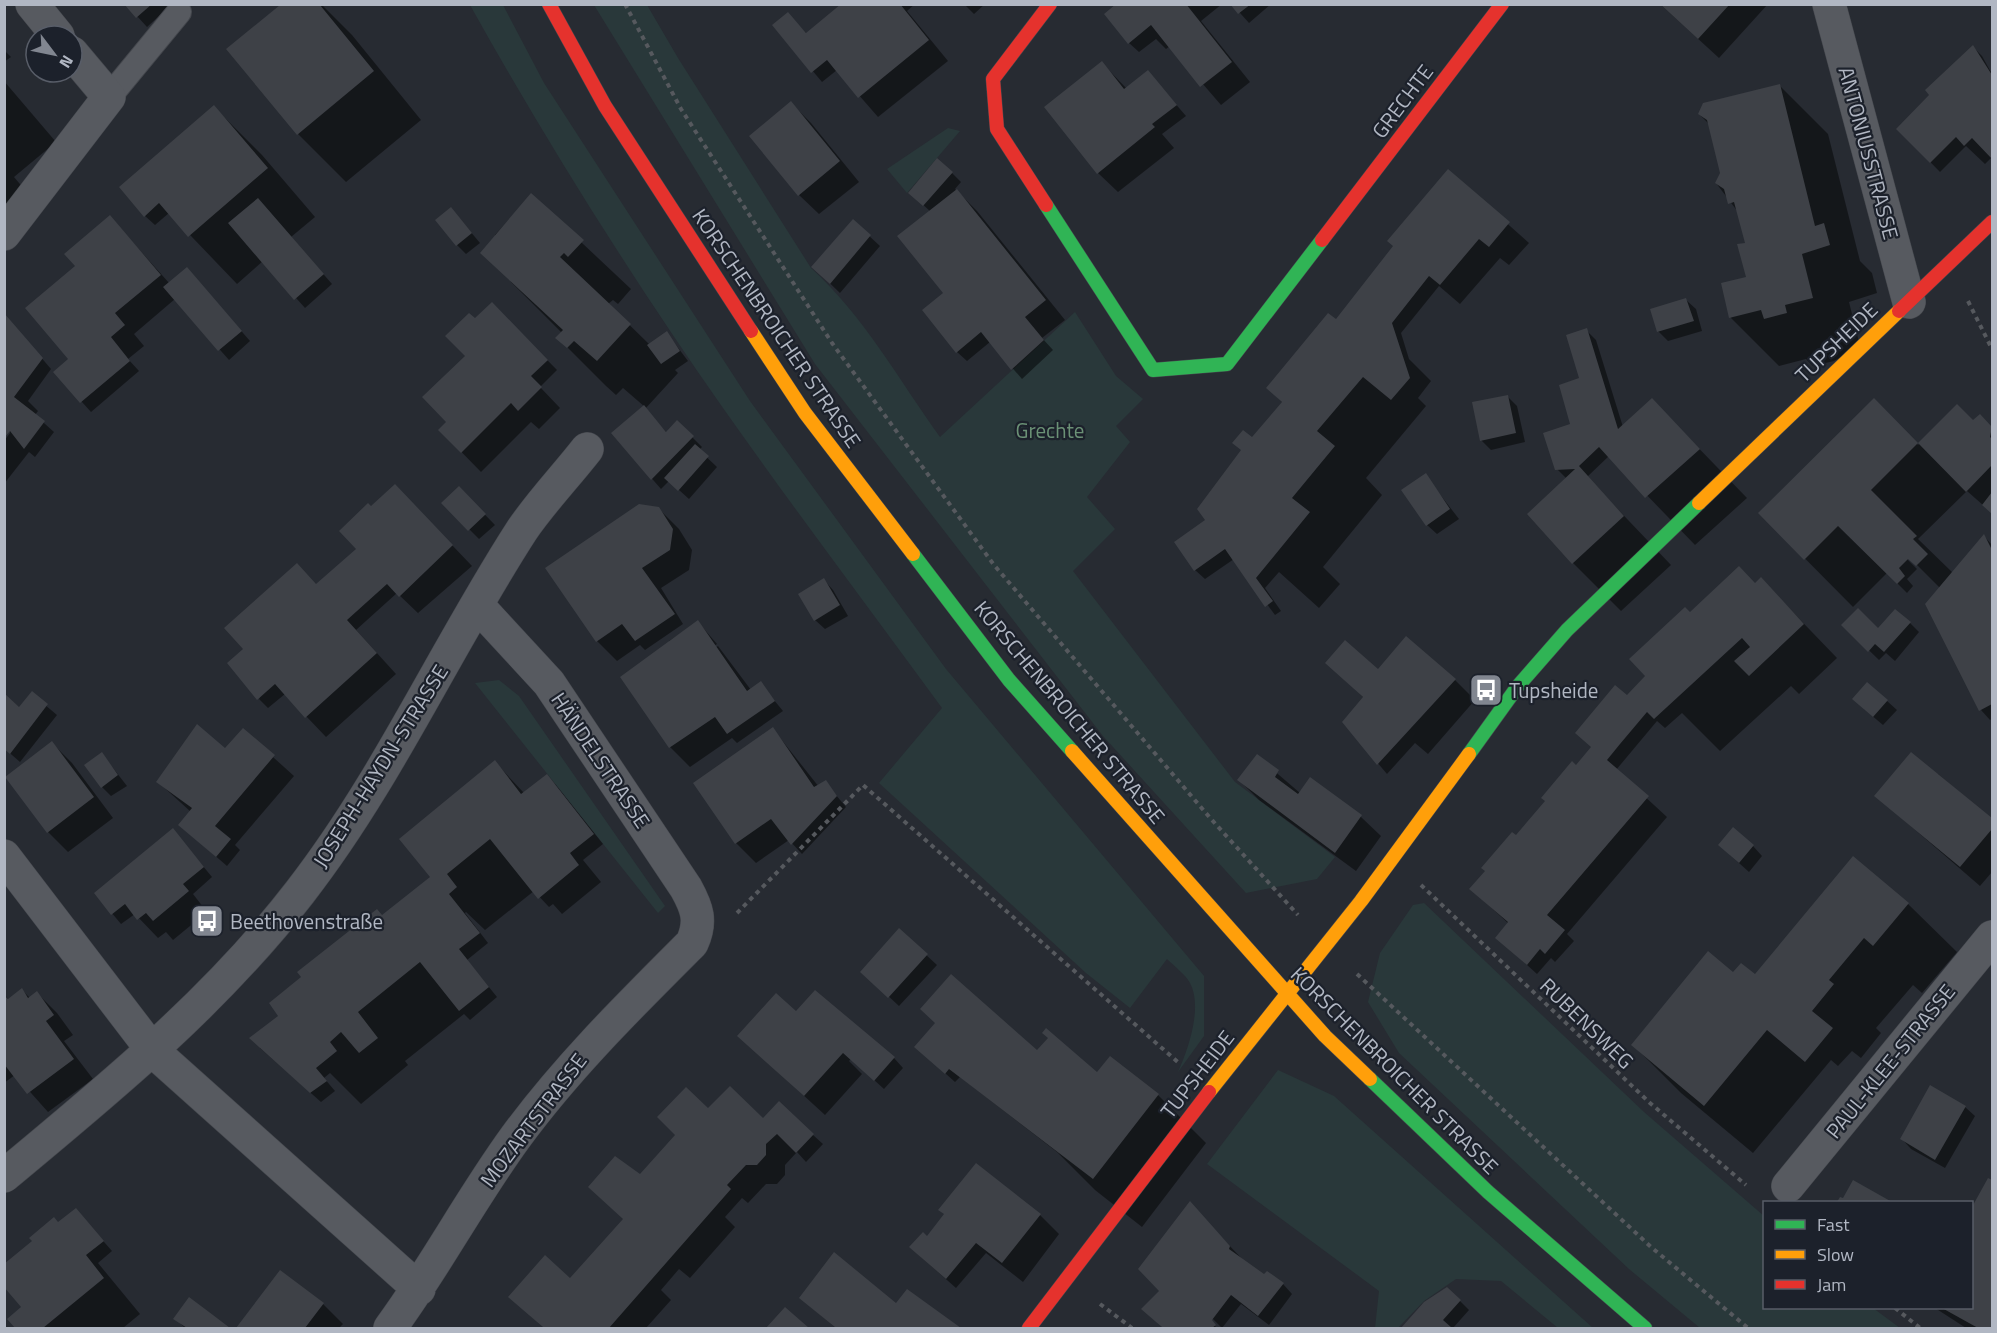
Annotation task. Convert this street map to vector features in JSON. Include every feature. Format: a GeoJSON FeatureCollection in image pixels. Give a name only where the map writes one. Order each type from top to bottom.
{"type":"FeatureCollection","features":[{"type":"Feature","properties":{"kind":"street"},"geometry":{"type":"LineString","coordinates":[[32,4],[48,24]]}},
{"type":"Feature","properties":{"kind":"street","name":"KORSCHENBROICHER STRASSE"},"geometry":{"type":"LineString","coordinates":[[549,4],[605,106],[805,413],[1009,680],[1287,995],[1440,1147],[1528,1228],[1645,1329]]}},
{"type":"Feature","properties":{"kind":"street","name":"GRECHTE"},"geometry":{"type":"LineString","coordinates":[[1050,4],[993,79],[996,129],[1153,370],[1227,364],[1502,4]]}},
{"type":"Feature","properties":{"kind":"street","name":"ANTONIUSSTRASSE"},"geometry":{"type":"LineString","coordinates":[[1829,4],[1909,302]]}},
{"type":"Feature","properties":{"kind":"street"},"geometry":{"type":"LineString","coordinates":[[4,234],[109,97],[84,67]]}},
{"type":"Feature","properties":{"kind":"street","name":"TUPSHEIDE"},"geometry":{"type":"LineString","coordinates":[[1029,1329],[1210,1091],[1326,946],[1502,707],[1550,648],[1992,222]]}},
{"type":"Feature","properties":{"kind":"street","name":"JOSEPH-HAYDN-STRASSE"},"geometry":{"type":"LineString","coordinates":[[4,1176],[153,1051],[247,957],[301,892],[362,804],[523,529],[587,449]]}},
{"type":"Feature","properties":{"kind":"street","name":"HÄNDELSTRASSE"},"geometry":{"type":"LineString","coordinates":[[478,606],[549,683],[686,888],[698,910],[697,929]]}},
{"type":"Feature","properties":{"kind":"street"},"geometry":{"type":"LineString","coordinates":[[4,856],[153,1051],[419,1289]]}},
{"type":"Feature","properties":{"kind":"street","name":"MOZARTSTRASSE"},"geometry":{"type":"LineString","coordinates":[[390,1329],[419,1289],[491,1173],[541,1104],[572,1065],[692,943],[697,929]]}},
{"type":"Feature","properties":{"kind":"street","name":"PAUL-KLEE-STRASSE"},"geometry":{"type":"LineString","coordinates":[[1788,1186],[1992,937]]}},
{"type":"Feature","properties":{"kind":"lane"},"geometry":{"type":"LineString","coordinates":[[109,97],[179,12]]}},
{"type":"Feature","properties":{"kind":"path"},"geometry":{"type":"LineString","coordinates":[[625,4],[681,109],[832,343],[994,564],[1211,819],[1326,946],[1652,1247],[1748,1329]]}},
{"type":"Feature","properties":{"kind":"path"},"geometry":{"type":"LineString","coordinates":[[1949,264],[1992,349]]}},
{"type":"Feature","properties":{"kind":"path"},"geometry":{"type":"LineString","coordinates":[[697,929],[738,913],[863,785],[1210,1091]]}},
{"type":"Feature","properties":{"kind":"path","name":"RUBENSWEG"},"geometry":{"type":"LineString","coordinates":[[1393,858],[1650,1103],[1749,1187]]}},
{"type":"Feature","properties":{"kind":"path"},"geometry":{"type":"LineString","coordinates":[[1895,1309],[1920,1329]]}},
{"type":"Feature","properties":{"kind":"green space"},"geometry":{"type":"Polygon","coordinates":[[[470,5],[503,5],[544,83],[750,401],[946,669],[1204,976],[1204,1036],[1178,1072],[1190,1040],[1195,1016],[1194,993],[1190,983],[1180,971],[1167,959],[1130,1008],[1086,973],[879,783],[942,708],[750,446],[656,310],[591,210],[470,5]]]}},
{"type":"Feature","properties":{"kind":"green space","name":"Grechte"},"geometry":{"type":"Polygon","coordinates":[[[594,5],[647,5],[811,268],[830,286],[864,327],[940,437],[1075,312],[1116,376],[1143,399],[1116,426],[1130,442],[1087,497],[1115,529],[1073,571],[1235,782],[1335,857],[1317,879],[1246,893],[1103,736],[815,364],[594,5]]]}},
{"type":"Feature","properties":{"kind":"green space"},"geometry":{"type":"Polygon","coordinates":[[[948,128],[960,131],[907,193],[887,169],[948,128]]]}},
{"type":"Feature","properties":{"kind":"green space"},"geometry":{"type":"Polygon","coordinates":[[[499,680],[519,696],[665,906],[658,913],[475,683],[499,680]]]}},
{"type":"Feature","properties":{"kind":"green space"},"geometry":{"type":"Polygon","coordinates":[[[1424,903],[1644,1112],[1763,1215],[1763,1309],[1874,1309],[1900,1328],[1700,1328],[1629,1269],[1399,1053],[1368,1002],[1380,953],[1413,905],[1424,903]]]}},
{"type":"Feature","properties":{"kind":"green space"},"geometry":{"type":"Polygon","coordinates":[[[1278,1070],[1334,1096],[1593,1328],[1558,1328],[1501,1281],[1456,1279],[1424,1301],[1398,1328],[1375,1328],[1379,1291],[1207,1164],[1278,1070]]]}},
{"type":"Feature","properties":{"kind":"building"},"geometry":{"type":"Polygon","coordinates":[[[124,4],[152,4],[136,18],[124,4]]]}},
{"type":"Feature","properties":{"kind":"building"},"geometry":{"type":"Polygon","coordinates":[[[841,4],[900,4],[929,40],[858,98],[827,60],[811,73],[772,25],[788,12],[806,33],[841,4]]]}},
{"type":"Feature","properties":{"kind":"building"},"geometry":{"type":"Polygon","coordinates":[[[1116,4],[1186,4],[1232,62],[1200,87],[1151,25],[1128,44],[1104,14],[1116,4]]]}},
{"type":"Feature","properties":{"kind":"building"},"geometry":{"type":"Polygon","coordinates":[[[1230,4],[1251,4],[1238,14],[1230,4]]]}},
{"type":"Feature","properties":{"kind":"building"},"geometry":{"type":"Polygon","coordinates":[[[1660,4],[1730,4],[1698,39],[1660,4]]]}},
{"type":"Feature","properties":{"kind":"building"},"geometry":{"type":"Polygon","coordinates":[[[280,5],[320,5],[374,71],[297,135],[226,49],[280,5]]]}},
{"type":"Feature","properties":{"kind":"building"},"geometry":{"type":"Polygon","coordinates":[[[1973,45],[1992,75],[1992,159],[1972,138],[1964,146],[1956,137],[1930,163],[1896,129],[1929,95],[1925,90],[1973,45]]]}},
{"type":"Feature","properties":{"kind":"building"},"geometry":{"type":"Polygon","coordinates":[[[1102,61],[1124,89],[1148,70],[1177,105],[1152,124],[1155,127],[1097,174],[1044,107],[1102,61]]]}},
{"type":"Feature","properties":{"kind":"building"},"geometry":{"type":"Polygon","coordinates":[[[1780,84],[1815,226],[1824,223],[1830,245],[1802,254],[1813,298],[1785,305],[1787,313],[1764,319],[1761,310],[1729,318],[1721,283],[1746,277],[1737,244],[1745,243],[1734,202],[1728,204],[1724,189],[1715,183],[1720,173],[1707,120],[1698,114],[1703,103],[1780,84]]]}},
{"type":"Feature","properties":{"kind":"building"},"geometry":{"type":"Polygon","coordinates":[[[791,101],[840,161],[798,196],[749,136],[791,101]]]}},
{"type":"Feature","properties":{"kind":"building"},"geometry":{"type":"Polygon","coordinates":[[[214,105],[268,168],[188,237],[159,203],[144,217],[119,187],[214,105]]]}},
{"type":"Feature","properties":{"kind":"building"},"geometry":{"type":"Polygon","coordinates":[[[937,158],[953,172],[923,206],[908,193],[937,158]]]}},
{"type":"Feature","properties":{"kind":"building"},"geometry":{"type":"Polygon","coordinates":[[[1448,169],[1510,222],[1489,247],[1479,239],[1440,285],[1429,276],[1392,323],[1410,378],[1391,400],[1363,377],[1317,431],[1335,446],[1292,498],[1310,512],[1256,578],[1273,601],[1265,607],[1225,549],[1194,571],[1174,542],[1205,520],[1197,509],[1241,450],[1232,443],[1243,430],[1252,437],[1282,402],[1266,388],[1328,313],[1336,319],[1393,246],[1387,241],[1448,169]]]}},
{"type":"Feature","properties":{"kind":"building"},"geometry":{"type":"Polygon","coordinates":[[[957,189],[1046,300],[1025,317],[1044,340],[1011,370],[981,332],[956,353],[922,310],[943,293],[897,236],[957,189]]]}},
{"type":"Feature","properties":{"kind":"building"},"geometry":{"type":"Polygon","coordinates":[[[531,193],[584,240],[568,257],[564,253],[560,257],[631,324],[597,361],[574,341],[567,348],[555,338],[563,330],[480,253],[531,193]]]}},
{"type":"Feature","properties":{"kind":"building"},"geometry":{"type":"Polygon","coordinates":[[[258,198],[324,274],[294,300],[228,223],[258,198]]]}},
{"type":"Feature","properties":{"kind":"building"},"geometry":{"type":"Polygon","coordinates":[[[451,207],[472,233],[456,246],[435,220],[451,207]]]}},
{"type":"Feature","properties":{"kind":"building"},"geometry":{"type":"Polygon","coordinates":[[[110,215],[161,275],[115,313],[125,325],[111,337],[130,361],[80,403],[53,372],[68,359],[25,308],[75,266],[64,254],[110,215]]]}},
{"type":"Feature","properties":{"kind":"building"},"geometry":{"type":"Polygon","coordinates":[[[853,219],[871,235],[830,284],[811,267],[853,219]]]}},
{"type":"Feature","properties":{"kind":"building"},"geometry":{"type":"Polygon","coordinates":[[[187,267],[242,331],[218,351],[163,287],[187,267]]]}},
{"type":"Feature","properties":{"kind":"building"},"geometry":{"type":"Polygon","coordinates":[[[1686,298],[1694,321],[1657,332],[1650,309],[1686,298]]]}},
{"type":"Feature","properties":{"kind":"building"},"geometry":{"type":"Polygon","coordinates":[[[492,302],[548,360],[531,376],[542,387],[518,411],[511,403],[461,453],[438,430],[446,422],[422,397],[465,356],[445,336],[469,313],[475,318],[492,302]]]}},
{"type":"Feature","properties":{"kind":"building"},"geometry":{"type":"Polygon","coordinates":[[[4,313],[43,358],[14,397],[45,421],[24,449],[10,431],[4,438],[4,313]]]}},
{"type":"Feature","properties":{"kind":"building"},"geometry":{"type":"Polygon","coordinates":[[[1587,328],[1618,429],[1652,398],[1700,449],[1645,498],[1599,447],[1579,466],[1624,516],[1572,564],[1527,514],[1575,469],[1555,470],[1543,433],[1570,424],[1559,385],[1579,378],[1566,335],[1587,328]]]}},
{"type":"Feature","properties":{"kind":"building"},"geometry":{"type":"Polygon","coordinates":[[[667,331],[680,351],[661,364],[647,345],[667,331]]]}},
{"type":"Feature","properties":{"kind":"building"},"geometry":{"type":"Polygon","coordinates":[[[1508,395],[1516,433],[1480,441],[1472,402],[1508,395]]]}},
{"type":"Feature","properties":{"kind":"building"},"geometry":{"type":"Polygon","coordinates":[[[1874,398],[1918,443],[1871,490],[1917,536],[1913,539],[1928,554],[1916,566],[1908,559],[1899,568],[1905,576],[1897,584],[1838,526],[1804,560],[1758,513],[1874,398]]]}},
{"type":"Feature","properties":{"kind":"building"},"geometry":{"type":"Polygon","coordinates":[[[1957,404],[1973,420],[1980,414],[1992,427],[1990,437],[1992,439],[1992,465],[1966,492],[1918,443],[1957,404]]]}},
{"type":"Feature","properties":{"kind":"building"},"geometry":{"type":"Polygon","coordinates":[[[644,405],[666,432],[677,420],[694,436],[651,480],[611,433],[644,405]]]}},
{"type":"Feature","properties":{"kind":"building"},"geometry":{"type":"Polygon","coordinates":[[[695,444],[709,456],[678,491],[664,478],[695,444]]]}},
{"type":"Feature","properties":{"kind":"building"},"geometry":{"type":"Polygon","coordinates":[[[1426,473],[1450,509],[1426,526],[1401,490],[1426,473]]]}},
{"type":"Feature","properties":{"kind":"building"},"geometry":{"type":"Polygon","coordinates":[[[395,484],[453,545],[399,597],[387,584],[347,620],[377,653],[305,718],[275,684],[257,700],[227,663],[243,649],[224,628],[297,563],[316,584],[356,549],[339,531],[368,503],[371,506],[395,484]]]}},
{"type":"Feature","properties":{"kind":"building"},"geometry":{"type":"Polygon","coordinates":[[[459,486],[486,514],[468,531],[441,503],[459,486]]]}},
{"type":"Feature","properties":{"kind":"building"},"geometry":{"type":"Polygon","coordinates":[[[1992,492],[1992,514],[1982,505],[1992,492]]]}},
{"type":"Feature","properties":{"kind":"building"},"geometry":{"type":"Polygon","coordinates":[[[639,504],[659,507],[673,529],[670,550],[642,568],[675,614],[635,641],[622,624],[596,642],[545,568],[639,504]]]}},
{"type":"Feature","properties":{"kind":"building"},"geometry":{"type":"Polygon","coordinates":[[[1984,534],[1992,550],[1992,704],[1979,711],[1925,604],[1984,534]]]}},
{"type":"Feature","properties":{"kind":"building"},"geometry":{"type":"Polygon","coordinates":[[[1739,566],[1755,583],[1761,577],[1804,624],[1749,676],[1734,661],[1750,647],[1742,638],[1654,719],[1647,712],[1607,760],[1649,796],[1547,915],[1565,930],[1545,954],[1540,949],[1527,965],[1495,938],[1508,922],[1469,889],[1485,871],[1481,868],[1512,832],[1516,835],[1545,801],[1541,798],[1572,761],[1576,765],[1591,747],[1575,733],[1615,685],[1627,695],[1645,676],[1629,659],[1685,607],[1690,612],[1739,566]]]}},
{"type":"Feature","properties":{"kind":"building"},"geometry":{"type":"Polygon","coordinates":[[[824,578],[840,605],[814,621],[798,594],[824,578]]]}},
{"type":"Feature","properties":{"kind":"building"},"geometry":{"type":"Polygon","coordinates":[[[1858,608],[1878,628],[1895,609],[1911,622],[1884,652],[1875,644],[1868,652],[1841,625],[1858,608]]]}},
{"type":"Feature","properties":{"kind":"building"},"geometry":{"type":"Polygon","coordinates":[[[698,620],[747,691],[761,681],[775,701],[727,734],[715,717],[669,748],[620,677],[698,620]]]}},
{"type":"Feature","properties":{"kind":"building"},"geometry":{"type":"Polygon","coordinates":[[[1406,636],[1456,679],[1377,765],[1342,722],[1363,697],[1325,663],[1345,640],[1378,669],[1406,636]]]}},
{"type":"Feature","properties":{"kind":"building"},"geometry":{"type":"Polygon","coordinates":[[[1867,682],[1888,700],[1873,717],[1852,699],[1867,682]]]}},
{"type":"Feature","properties":{"kind":"building"},"geometry":{"type":"Polygon","coordinates":[[[32,691],[48,704],[10,754],[4,749],[4,693],[19,707],[32,691]]]}},
{"type":"Feature","properties":{"kind":"building"},"geometry":{"type":"Polygon","coordinates":[[[197,724],[225,748],[243,728],[275,755],[215,826],[231,839],[216,857],[178,825],[192,808],[156,782],[197,724]]]}},
{"type":"Feature","properties":{"kind":"building"},"geometry":{"type":"Polygon","coordinates":[[[773,727],[814,787],[826,780],[837,796],[791,845],[771,819],[735,844],[693,783],[773,727]]]}},
{"type":"Feature","properties":{"kind":"building"},"geometry":{"type":"Polygon","coordinates":[[[52,741],[94,797],[47,833],[5,777],[52,741]]]}},
{"type":"Feature","properties":{"kind":"building"},"geometry":{"type":"Polygon","coordinates":[[[102,752],[118,775],[101,788],[84,765],[102,752]]]}},
{"type":"Feature","properties":{"kind":"building"},"geometry":{"type":"Polygon","coordinates":[[[1911,752],[1992,818],[1992,829],[1960,867],[1874,796],[1911,752]]]}},
{"type":"Feature","properties":{"kind":"building"},"geometry":{"type":"Polygon","coordinates":[[[1257,754],[1279,770],[1275,777],[1298,794],[1310,777],[1362,815],[1335,853],[1237,780],[1257,754]]]}},
{"type":"Feature","properties":{"kind":"building"},"geometry":{"type":"Polygon","coordinates":[[[495,760],[521,794],[547,774],[594,834],[570,853],[579,865],[538,899],[490,839],[447,874],[457,887],[449,894],[480,933],[459,949],[489,987],[459,1011],[420,962],[358,1012],[378,1038],[359,1053],[341,1032],[330,1042],[337,1051],[316,1068],[327,1081],[310,1093],[249,1038],[278,1016],[269,1003],[301,977],[297,972],[377,909],[382,915],[430,877],[399,839],[495,760]]]}},
{"type":"Feature","properties":{"kind":"building"},"geometry":{"type":"Polygon","coordinates":[[[1733,827],[1754,845],[1739,863],[1718,845],[1733,827]]]}},
{"type":"Feature","properties":{"kind":"building"},"geometry":{"type":"Polygon","coordinates":[[[173,828],[204,867],[183,884],[189,891],[153,921],[146,913],[137,920],[125,904],[111,915],[94,893],[173,828]]]}},
{"type":"Feature","properties":{"kind":"building"},"geometry":{"type":"Polygon","coordinates":[[[1853,856],[1909,903],[1873,946],[1864,938],[1829,980],[1834,984],[1812,1011],[1833,1028],[1805,1062],[1767,1030],[1704,1106],[1631,1045],[1708,951],[1733,972],[1741,963],[1755,974],[1853,856]]]}},
{"type":"Feature","properties":{"kind":"building"},"geometry":{"type":"Polygon","coordinates":[[[899,928],[928,954],[888,998],[860,972],[899,928]]]}},
{"type":"Feature","properties":{"kind":"building"},"geometry":{"type":"Polygon","coordinates":[[[951,974],[1037,1050],[1048,1038],[1042,1033],[1046,1028],[1097,1072],[1110,1056],[1159,1094],[1093,1179],[949,1069],[945,1074],[914,1047],[935,1023],[920,1009],[951,974]]]}},
{"type":"Feature","properties":{"kind":"building"},"geometry":{"type":"Polygon","coordinates":[[[22,988],[28,998],[37,991],[54,1015],[46,1021],[74,1059],[27,1094],[4,1064],[4,995],[8,999],[22,988]]]}},
{"type":"Feature","properties":{"kind":"building"},"geometry":{"type":"Polygon","coordinates":[[[815,990],[895,1057],[874,1081],[843,1053],[804,1096],[737,1036],[776,993],[796,1011],[815,990]]]}},
{"type":"Feature","properties":{"kind":"building"},"geometry":{"type":"Polygon","coordinates":[[[1930,1085],[1966,1106],[1935,1160],[1900,1139],[1930,1085]]]}},
{"type":"Feature","properties":{"kind":"building"},"geometry":{"type":"Polygon","coordinates":[[[730,1086],[763,1118],[779,1101],[814,1134],[796,1153],[777,1134],[766,1144],[766,1155],[757,1165],[746,1165],[727,1185],[731,1189],[609,1328],[544,1328],[508,1297],[545,1255],[570,1278],[623,1219],[588,1187],[615,1156],[640,1174],[675,1135],[657,1117],[686,1087],[708,1108],[730,1086]]]}},
{"type":"Feature","properties":{"kind":"building"},"geometry":{"type":"Polygon","coordinates":[[[976,1163],[1041,1214],[1002,1263],[976,1243],[946,1279],[909,1247],[923,1232],[927,1236],[944,1214],[938,1210],[976,1163]]]}},
{"type":"Feature","properties":{"kind":"building"},"geometry":{"type":"Polygon","coordinates":[[[1988,1178],[1992,1180],[1992,1328],[1978,1328],[1944,1309],[1973,1309],[1973,1205],[1988,1178]]]}},
{"type":"Feature","properties":{"kind":"building"},"geometry":{"type":"Polygon","coordinates":[[[1853,1180],[1890,1201],[1838,1201],[1840,1197],[1843,1198],[1853,1180]]]}},
{"type":"Feature","properties":{"kind":"building"},"geometry":{"type":"Polygon","coordinates":[[[1190,1201],[1230,1246],[1229,1249],[1264,1274],[1267,1271],[1284,1283],[1258,1316],[1231,1295],[1212,1320],[1216,1325],[1212,1328],[1163,1328],[1141,1309],[1159,1291],[1138,1269],[1190,1201]]]}},
{"type":"Feature","properties":{"kind":"building"},"geometry":{"type":"Polygon","coordinates":[[[76,1208],[104,1241],[86,1255],[104,1278],[43,1328],[15,1328],[7,1319],[21,1307],[4,1287],[4,1264],[32,1241],[29,1238],[54,1217],[58,1222],[76,1208]]]}},
{"type":"Feature","properties":{"kind":"building"},"geometry":{"type":"Polygon","coordinates":[[[834,1252],[896,1303],[907,1289],[961,1328],[836,1328],[799,1298],[834,1252]]]}},
{"type":"Feature","properties":{"kind":"building"},"geometry":{"type":"Polygon","coordinates":[[[280,1270],[324,1303],[305,1328],[236,1328],[280,1270]]]}},
{"type":"Feature","properties":{"kind":"building"},"geometry":{"type":"Polygon","coordinates":[[[1447,1287],[1461,1300],[1443,1320],[1452,1328],[1401,1328],[1424,1302],[1447,1287]]]}},
{"type":"Feature","properties":{"kind":"building"},"geometry":{"type":"Polygon","coordinates":[[[189,1297],[230,1328],[187,1328],[173,1319],[189,1297]]]}},
{"type":"Feature","properties":{"kind":"building"},"geometry":{"type":"Polygon","coordinates":[[[785,1307],[809,1328],[766,1328],[785,1307]]]}},
{"type":"Feature","properties":{"kind":"traffic: fast"},"geometry":{"type":"LineString","coordinates":[[1046,205],[1153,370],[1227,364],[1322,240]]}},
{"type":"Feature","properties":{"kind":"traffic: fast"},"geometry":{"type":"LineString","coordinates":[[1469,754],[1518,686],[1567,630],[1699,503]]}},
{"type":"Feature","properties":{"kind":"traffic: fast"},"geometry":{"type":"LineString","coordinates":[[913,554],[1009,680],[1072,751]]}},
{"type":"Feature","properties":{"kind":"traffic: fast"},"geometry":{"type":"LineString","coordinates":[[1370,1079],[1488,1192],[1645,1328]]}},
{"type":"Feature","properties":{"kind":"traffic: slow"},"geometry":{"type":"LineString","coordinates":[[1699,503],[1899,311]]}},
{"type":"Feature","properties":{"kind":"traffic: slow"},"geometry":{"type":"LineString","coordinates":[[751,331],[805,413],[913,554]]}},
{"type":"Feature","properties":{"kind":"traffic: slow"},"geometry":{"type":"LineString","coordinates":[[1072,751],[1325,1036],[1370,1079]]}},
{"type":"Feature","properties":{"kind":"traffic: slow"},"geometry":{"type":"LineString","coordinates":[[1209,1092],[1361,901],[1469,754]]}},
{"type":"Feature","properties":{"kind":"traffic: jam"},"geometry":{"type":"LineString","coordinates":[[549,4],[605,106],[751,331]]}},
{"type":"Feature","properties":{"kind":"traffic: jam"},"geometry":{"type":"LineString","coordinates":[[1046,205],[997,129],[993,79],[1050,4]]}},
{"type":"Feature","properties":{"kind":"traffic: jam"},"geometry":{"type":"LineString","coordinates":[[1322,240],[1502,4]]}},
{"type":"Feature","properties":{"kind":"traffic: jam"},"geometry":{"type":"LineString","coordinates":[[1899,311],[1992,222]]}},
{"type":"Feature","properties":{"kind":"traffic: jam"},"geometry":{"type":"LineString","coordinates":[[1029,1328],[1209,1092]]}},
{"type":"Feature","properties":{"kind":"place","name":"Tupsheide"},"geometry":{"type":"Point","coordinates":[1486,690]}},
{"type":"Feature","properties":{"kind":"place","name":"Beethovenstraße"},"geometry":{"type":"Point","coordinates":[207,921]}}]}
